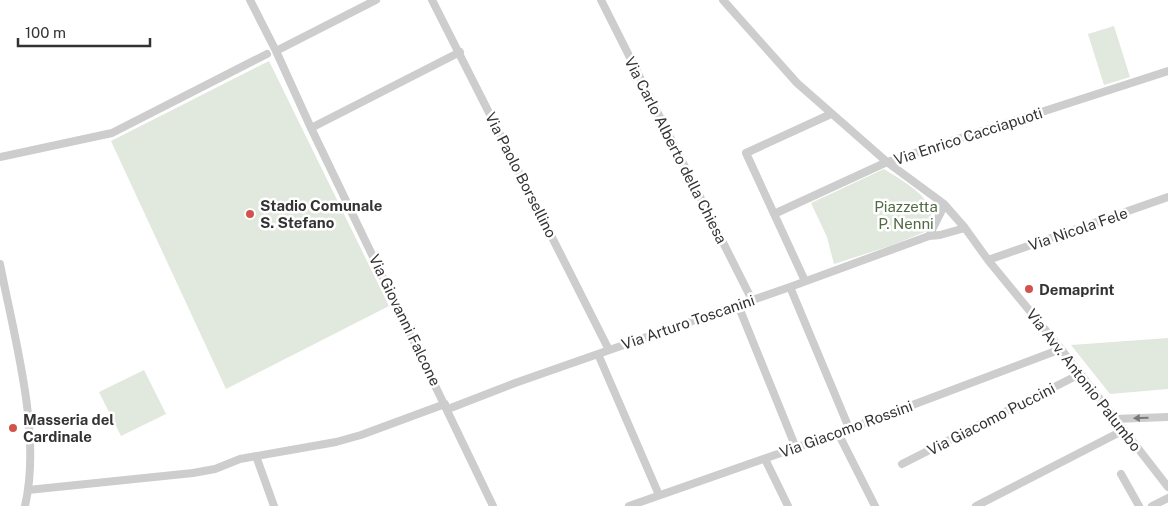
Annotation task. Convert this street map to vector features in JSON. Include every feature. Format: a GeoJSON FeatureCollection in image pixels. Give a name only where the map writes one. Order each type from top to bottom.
{"type":"FeatureCollection","features":[{"type":"Feature","properties":{"kind":"street","name":"Via Giovanni Falcone"},"geometry":{"type":"LineString","coordinates":[[250,0],[493,506]]}},
{"type":"Feature","properties":{"kind":"street"},"geometry":{"type":"LineString","coordinates":[[276,51],[376,0]]}},
{"type":"Feature","properties":{"kind":"street","name":"Via Paolo Borsellino"},"geometry":{"type":"LineString","coordinates":[[432,0],[460,52],[609,350]]}},
{"type":"Feature","properties":{"kind":"street","name":"Via Carlo Alberto della Chiesa"},"geometry":{"type":"LineString","coordinates":[[601,0],[752,300]]}},
{"type":"Feature","properties":{"kind":"street","name":"Via Avv. Antonio Palumbo"},"geometry":{"type":"LineString","coordinates":[[723,0],[797,83],[887,162],[935,196],[965,228],[988,260],[1061,349],[1168,486]]}},
{"type":"Feature","properties":{"kind":"street"},"geometry":{"type":"LineString","coordinates":[[311,128],[460,52]]}},
{"type":"Feature","properties":{"kind":"street"},"geometry":{"type":"LineString","coordinates":[[0,157],[112,134],[267,54]]}},
{"type":"Feature","properties":{"kind":"street","name":"Via Enrico Cacciapuoti"},"geometry":{"type":"LineString","coordinates":[[774,214],[887,162],[1168,72]]}},
{"type":"Feature","properties":{"kind":"street"},"geometry":{"type":"LineString","coordinates":[[805,281],[746,153],[831,114]]}},
{"type":"Feature","properties":{"kind":"street","name":"Via Nicola Fele"},"geometry":{"type":"LineString","coordinates":[[988,260],[1168,197]]}},
{"type":"Feature","properties":{"kind":"street"},"geometry":{"type":"LineString","coordinates":[[928,236],[944,206]]}},
{"type":"Feature","properties":{"kind":"street","name":"Via Arturo Toscanini"},"geometry":{"type":"LineString","coordinates":[[28,490],[193,473],[216,469],[240,459],[345,440],[447,407],[790,287],[928,236],[940,235],[965,228]]}},
{"type":"Feature","properties":{"kind":"street"},"geometry":{"type":"LineString","coordinates":[[0,264],[28,409],[28,490],[24,506]]}},
{"type":"Feature","properties":{"kind":"street"},"geometry":{"type":"LineString","coordinates":[[790,287],[848,428]]}},
{"type":"Feature","properties":{"kind":"street"},"geometry":{"type":"LineString","coordinates":[[738,305],[796,448]]}},
{"type":"Feature","properties":{"kind":"street","name":"Via Giacomo Rossini"},"geometry":{"type":"LineString","coordinates":[[629,506],[796,448],[1061,349]]}},
{"type":"Feature","properties":{"kind":"street"},"geometry":{"type":"LineString","coordinates":[[598,354],[659,495]]}},
{"type":"Feature","properties":{"kind":"street","name":"Via Giacomo Puccini"},"geometry":{"type":"LineString","coordinates":[[902,464],[1080,374]]}},
{"type":"Feature","properties":{"kind":"street"},"geometry":{"type":"LineString","coordinates":[[1114,419],[1168,417]]}},
{"type":"Feature","properties":{"kind":"street"},"geometry":{"type":"LineString","coordinates":[[976,506],[1124,430]]}},
{"type":"Feature","properties":{"kind":"street"},"geometry":{"type":"LineString","coordinates":[[838,432],[875,506]]}},
{"type":"Feature","properties":{"kind":"street"},"geometry":{"type":"LineString","coordinates":[[256,456],[274,506]]}},
{"type":"Feature","properties":{"kind":"street"},"geometry":{"type":"LineString","coordinates":[[765,459],[788,506]]}},
{"type":"Feature","properties":{"kind":"street"},"geometry":{"type":"LineString","coordinates":[[1121,474],[1139,506]]}},
{"type":"Feature","properties":{"kind":"street"},"geometry":{"type":"LineString","coordinates":[[1152,506],[1168,498]]}},
{"type":"Feature","properties":{"kind":"green space"},"geometry":{"type":"Polygon","coordinates":[[[1114,26],[1130,77],[1104,85],[1088,34],[1114,26]]]}},
{"type":"Feature","properties":{"kind":"green space","name":"Stadio Comunale S. Stefano"},"geometry":{"type":"Polygon","coordinates":[[[269,61],[389,306],[226,389],[111,141],[269,61]]]}},
{"type":"Feature","properties":{"kind":"green space","name":"Piazzetta P. Nenni"},"geometry":{"type":"Polygon","coordinates":[[[884,169],[920,194],[926,202],[931,220],[927,231],[893,245],[834,264],[827,237],[811,203],[884,169]]]}},
{"type":"Feature","properties":{"kind":"green space"},"geometry":{"type":"Polygon","coordinates":[[[1168,338],[1168,389],[1110,394],[1071,345],[1168,338]]]}},
{"type":"Feature","properties":{"kind":"green space"},"geometry":{"type":"Polygon","coordinates":[[[144,370],[166,414],[121,436],[99,392],[144,370]]]}},
{"type":"Feature","properties":{"kind":"place","name":"Stadio Comunale S. Stefano"},"geometry":{"type":"Point","coordinates":[250,214]}},
{"type":"Feature","properties":{"kind":"place","name":"Demaprint"},"geometry":{"type":"Point","coordinates":[1029,289]}},
{"type":"Feature","properties":{"kind":"place","name":"Masseria del Cardinale"},"geometry":{"type":"Point","coordinates":[13,428]}}]}
